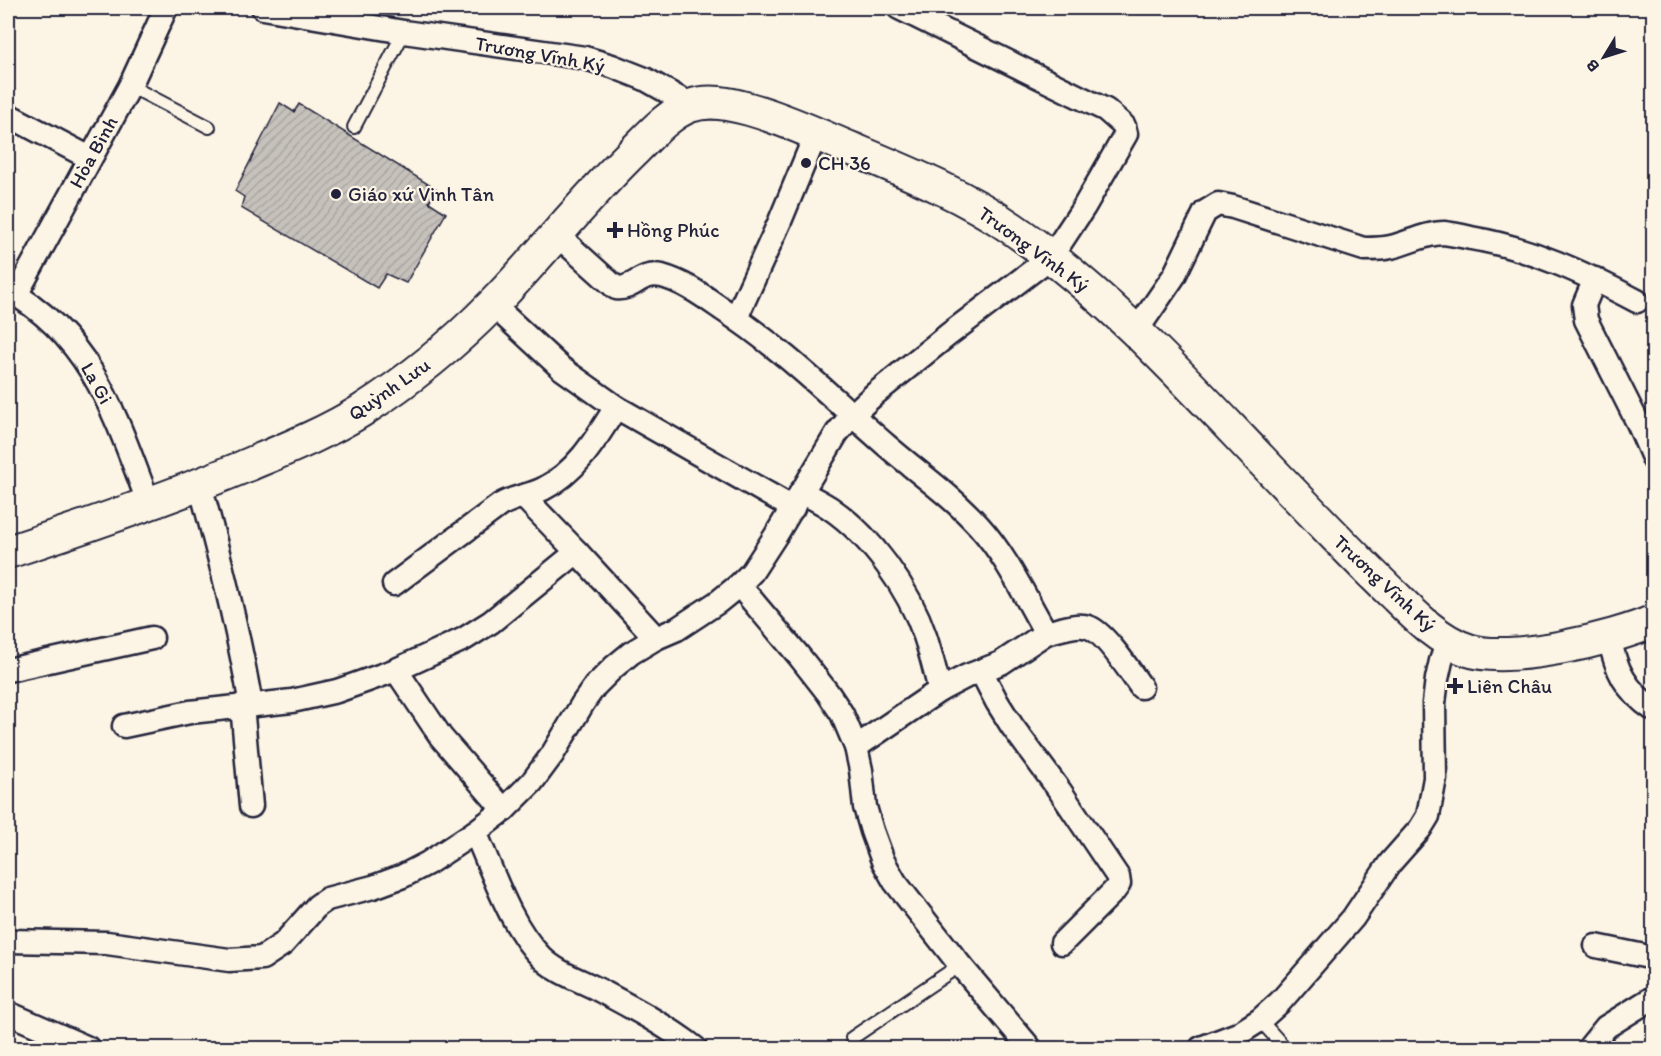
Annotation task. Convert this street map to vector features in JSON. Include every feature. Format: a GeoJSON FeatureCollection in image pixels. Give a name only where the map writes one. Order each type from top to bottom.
{"type":"FeatureCollection","features":[{"type":"Feature","properties":{"kind":"main road","name":"Trương Vĩnh Ký"},"geometry":{"type":"LineString","coordinates":[[691,105],[721,103],[778,118],[928,182],[1010,227],[1051,257],[1137,330],[1348,551],[1407,608],[1448,641],[1466,650],[1502,655],[1609,637],[1653,621]]}},
{"type":"Feature","properties":{"kind":"main road","name":"Quỳnh Lưu"},"geometry":{"type":"LineString","coordinates":[[8,552],[200,485],[285,449],[357,414],[418,370],[469,328],[493,305],[603,181],[650,135],[678,112],[691,105]]}},
{"type":"Feature","properties":{"kind":"street","name":"Hòa Bình"},"geometry":{"type":"LineString","coordinates":[[12,292],[130,86],[166,8]]}},
{"type":"Feature","properties":{"kind":"street","name":"Trương Vĩnh Ký"},"geometry":{"type":"LineString","coordinates":[[263,8],[404,32],[585,58],[645,79],[691,105]]}},
{"type":"Feature","properties":{"kind":"street"},"geometry":{"type":"LineString","coordinates":[[8,941],[107,943],[229,960],[262,958],[284,944],[317,906],[327,899],[373,887],[402,876],[428,863],[476,832],[504,810],[542,771],[595,686],[631,652],[699,615],[739,585],[763,556],[837,433],[852,415],[899,374],[1051,257],[1126,134],[1124,126],[1106,110],[899,8]]}},
{"type":"Feature","properties":{"kind":"street"},"geometry":{"type":"LineString","coordinates":[[8,115],[90,158]]}},
{"type":"Feature","properties":{"kind":"street"},"geometry":{"type":"LineString","coordinates":[[736,318],[816,134]]}},
{"type":"Feature","properties":{"kind":"street"},"geometry":{"type":"LineString","coordinates":[[1137,330],[1174,276],[1205,212],[1218,204],[1364,249],[1392,247],[1443,233],[1491,241],[1546,258],[1595,279],[1637,301]]}},
{"type":"Feature","properties":{"kind":"street"},"geometry":{"type":"LineString","coordinates":[[556,234],[616,288],[623,289],[649,275],[677,281],[736,318],[782,351],[980,526],[1024,592],[1046,633]]}},
{"type":"Feature","properties":{"kind":"street"},"geometry":{"type":"LineString","coordinates":[[1595,279],[1584,305],[1586,320],[1638,423],[1653,460]]}},
{"type":"Feature","properties":{"kind":"street","name":"La Gi"},"geometry":{"type":"LineString","coordinates":[[12,292],[57,326],[86,361],[103,389],[149,504]]}},
{"type":"Feature","properties":{"kind":"street"},"geometry":{"type":"LineString","coordinates":[[493,305],[561,369],[616,407],[797,500],[829,507],[850,525],[877,553],[901,586],[925,635],[940,690]]}},
{"type":"Feature","properties":{"kind":"street"},"geometry":{"type":"LineString","coordinates":[[394,584],[500,505],[553,483],[577,464],[616,407]]}},
{"type":"Feature","properties":{"kind":"street"},"geometry":{"type":"LineString","coordinates":[[200,485],[220,556],[238,636],[247,705],[251,806]]}},
{"type":"Feature","properties":{"kind":"street"},"geometry":{"type":"LineString","coordinates":[[523,496],[656,638]]}},
{"type":"Feature","properties":{"kind":"street"},"geometry":{"type":"LineString","coordinates":[[124,726],[190,712],[292,701],[337,691],[396,670],[464,639],[491,622],[577,552]]}},
{"type":"Feature","properties":{"kind":"street"},"geometry":{"type":"LineString","coordinates":[[739,585],[828,693],[842,714],[856,747],[865,807],[883,861],[895,882],[960,965],[1030,1048]]}},
{"type":"Feature","properties":{"kind":"street"},"geometry":{"type":"LineString","coordinates":[[856,747],[940,690],[1016,654],[1046,633],[1073,627],[1088,626],[1096,631],[1116,652],[1141,687]]}},
{"type":"Feature","properties":{"kind":"street"},"geometry":{"type":"LineString","coordinates":[[1609,637],[1618,670],[1635,696],[1653,710]]}},
{"type":"Feature","properties":{"kind":"street"},"geometry":{"type":"LineString","coordinates":[[8,670],[152,638]]}},
{"type":"Feature","properties":{"kind":"street"},"geometry":{"type":"LineString","coordinates":[[1202,1048],[1238,1034],[1260,1020],[1280,1002],[1353,918],[1390,863],[1420,829],[1428,816],[1435,778],[1434,703],[1437,679],[1448,641]]}},
{"type":"Feature","properties":{"kind":"street"},"geometry":{"type":"LineString","coordinates":[[396,670],[441,737],[504,810]]}},
{"type":"Feature","properties":{"kind":"street"},"geometry":{"type":"LineString","coordinates":[[981,671],[1012,726],[1060,791],[1118,877],[1119,884],[1114,891],[1062,943]]}},
{"type":"Feature","properties":{"kind":"street"},"geometry":{"type":"LineString","coordinates":[[476,832],[517,925],[541,957],[555,969],[600,990],[695,1048]]}},
{"type":"Feature","properties":{"kind":"street"},"geometry":{"type":"LineString","coordinates":[[1596,946],[1653,958]]}},
{"type":"Feature","properties":{"kind":"street"},"geometry":{"type":"LineString","coordinates":[[1589,1048],[1606,1027],[1653,997]]}},
{"type":"Feature","properties":{"kind":"street"},"geometry":{"type":"LineString","coordinates":[[8,1013],[88,1048]]}},
{"type":"Feature","properties":{"kind":"lane"},"geometry":{"type":"LineString","coordinates":[[354,127],[404,32]]}},
{"type":"Feature","properties":{"kind":"lane"},"geometry":{"type":"LineString","coordinates":[[130,86],[209,126]]}},
{"type":"Feature","properties":{"kind":"lane"},"geometry":{"type":"LineString","coordinates":[[852,1038],[960,965]]}},
{"type":"Feature","properties":{"kind":"lane"},"geometry":{"type":"LineString","coordinates":[[1260,1020],[1285,1048]]}},
{"type":"Feature","properties":{"kind":"building","name":"Giáo xứ Vinh Tân"},"geometry":{"type":"Polygon","coordinates":[[[280,103],[294,112],[299,104],[436,189],[429,202],[446,213],[406,283],[386,274],[377,288],[241,208],[244,197],[235,191],[280,103]]]}},
{"type":"Feature","properties":{"kind":"place","name":"CH 36"},"geometry":{"type":"Point","coordinates":[806,163]}},
{"type":"Feature","properties":{"kind":"place","name":"Giáo xứ Vinh Tân"},"geometry":{"type":"Point","coordinates":[336,194]}},
{"type":"Feature","properties":{"kind":"place","name":"Hồng Phúc"},"geometry":{"type":"Point","coordinates":[615,230]}},
{"type":"Feature","properties":{"kind":"place","name":"Liên Châu"},"geometry":{"type":"Point","coordinates":[1455,686]}}]}
